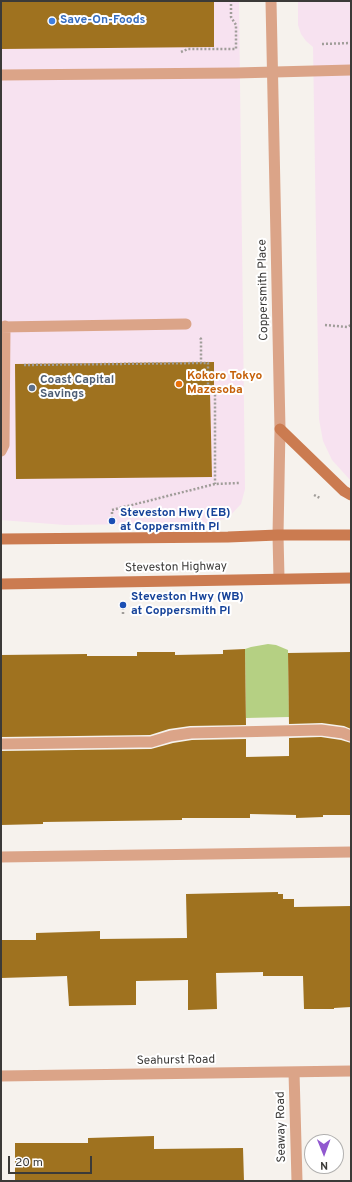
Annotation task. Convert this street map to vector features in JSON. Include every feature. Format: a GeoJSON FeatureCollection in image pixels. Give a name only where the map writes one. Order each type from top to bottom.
{"type":"FeatureCollection","features":[{"type":"Feature","properties":{"kind":"main road"},"geometry":{"type":"LineString","coordinates":[[280,429],[344,491],[351,495]]}},
{"type":"Feature","properties":{"kind":"main road"},"geometry":{"type":"LineString","coordinates":[[1,539],[351,535]]}},
{"type":"Feature","properties":{"kind":"main road","name":"Steveston Highway"},"geometry":{"type":"LineString","coordinates":[[1,584],[280,578],[351,578]]}},
{"type":"Feature","properties":{"kind":"street","name":"Coppersmith Place"},"geometry":{"type":"LineString","coordinates":[[271,1],[280,429],[278,535],[280,578]]}},
{"type":"Feature","properties":{"kind":"street"},"geometry":{"type":"LineString","coordinates":[[1,75],[273,73],[351,70]]}},
{"type":"Feature","properties":{"kind":"street"},"geometry":{"type":"LineString","coordinates":[[1,452],[4,445],[3,327],[186,324]]}},
{"type":"Feature","properties":{"kind":"street"},"geometry":{"type":"LineString","coordinates":[[1,744],[151,742],[171,736],[191,733],[321,730],[343,733],[351,736]]}},
{"type":"Feature","properties":{"kind":"street"},"geometry":{"type":"LineString","coordinates":[[1,858],[351,852]]}},
{"type":"Feature","properties":{"kind":"street","name":"Seahurst Road"},"geometry":{"type":"LineString","coordinates":[[1,1076],[351,1071]]}},
{"type":"Feature","properties":{"kind":"street","name":"Seaway Road"},"geometry":{"type":"LineString","coordinates":[[294,1072],[297,1181]]}},
{"type":"Feature","properties":{"kind":"path"},"geometry":{"type":"LineString","coordinates":[[179,53],[188,49],[236,49],[236,25],[231,17],[231,1]]}},
{"type":"Feature","properties":{"kind":"path"},"geometry":{"type":"LineString","coordinates":[[322,44],[351,43]]}},
{"type":"Feature","properties":{"kind":"path"},"geometry":{"type":"LineString","coordinates":[[186,324],[202,339],[201,363]]}},
{"type":"Feature","properties":{"kind":"path"},"geometry":{"type":"LineString","coordinates":[[325,325],[347,327],[351,325]]}},
{"type":"Feature","properties":{"kind":"path"},"geometry":{"type":"LineString","coordinates":[[21,365],[208,363],[208,385],[215,389],[215,484]]}},
{"type":"Feature","properties":{"kind":"path"},"geometry":{"type":"LineString","coordinates":[[112,510],[215,484],[239,483]]}},
{"type":"Feature","properties":{"kind":"path"},"geometry":{"type":"LineString","coordinates":[[123,614],[124,605]]}},
{"type":"Feature","properties":{"kind":"shaded area"},"geometry":{"type":"Polygon","coordinates":[[[1,1],[239,1],[245,489],[241,504],[228,518],[207,523],[65,525],[1,520],[1,1]]]}},
{"type":"Feature","properties":{"kind":"shaded area"},"geometry":{"type":"Polygon","coordinates":[[[298,1],[351,1],[351,481],[332,460],[323,441],[319,419],[313,47],[301,34],[298,25],[298,1]]]}},
{"type":"Feature","properties":{"kind":"green space"},"geometry":{"type":"Polygon","coordinates":[[[268,644],[276,645],[288,650],[289,717],[246,718],[245,649],[268,644]]]}},
{"type":"Feature","properties":{"kind":"building"},"geometry":{"type":"Polygon","coordinates":[[[1,1],[214,1],[214,47],[1,49],[1,1]]]}},
{"type":"Feature","properties":{"kind":"building"},"geometry":{"type":"Polygon","coordinates":[[[214,362],[214,392],[210,392],[212,477],[16,479],[15,364],[214,362]]]}},
{"type":"Feature","properties":{"kind":"building"},"geometry":{"type":"Polygon","coordinates":[[[245,649],[246,725],[190,726],[169,729],[150,735],[1,737],[1,655],[87,654],[87,656],[137,656],[137,652],[175,652],[175,655],[223,654],[223,650],[245,649]]]}},
{"type":"Feature","properties":{"kind":"building"},"geometry":{"type":"Polygon","coordinates":[[[351,652],[351,729],[344,726],[322,723],[289,724],[288,653],[351,652]]]}},
{"type":"Feature","properties":{"kind":"building"},"geometry":{"type":"Polygon","coordinates":[[[321,737],[351,743],[351,815],[323,815],[323,817],[296,818],[296,815],[250,814],[250,818],[182,818],[182,820],[43,822],[43,824],[1,825],[1,751],[151,749],[192,740],[246,739],[246,757],[289,756],[289,738],[321,737]]]}},
{"type":"Feature","properties":{"kind":"building"},"geometry":{"type":"Polygon","coordinates":[[[278,892],[278,894],[283,894],[283,899],[294,899],[294,907],[351,906],[351,1007],[334,1009],[304,1009],[303,976],[263,976],[263,972],[216,973],[217,1009],[188,1010],[188,980],[136,981],[136,1005],[69,1006],[67,976],[1,978],[1,940],[36,940],[36,933],[100,931],[100,939],[187,938],[186,894],[278,892]]]}},
{"type":"Feature","properties":{"kind":"building"},"geometry":{"type":"Polygon","coordinates":[[[154,1136],[154,1149],[243,1148],[244,1181],[15,1181],[15,1143],[88,1143],[88,1138],[154,1136]]]}},
{"type":"Feature","properties":{"kind":"place","name":"Save-On-Foods"},"geometry":{"type":"Point","coordinates":[52,21]}},
{"type":"Feature","properties":{"kind":"place","name":"Kokoro Tokyo Mazesoba"},"geometry":{"type":"Point","coordinates":[179,384]}},
{"type":"Feature","properties":{"kind":"place","name":"Coast Capital Savings"},"geometry":{"type":"Point","coordinates":[32,388]}},
{"type":"Feature","properties":{"kind":"place","name":"Steveston Hwy (EB) at Coppersmith Pl"},"geometry":{"type":"Point","coordinates":[112,521]}},
{"type":"Feature","properties":{"kind":"place","name":"Steveston Hwy (WB) at Coppersmith Pl"},"geometry":{"type":"Point","coordinates":[123,605]}}]}
